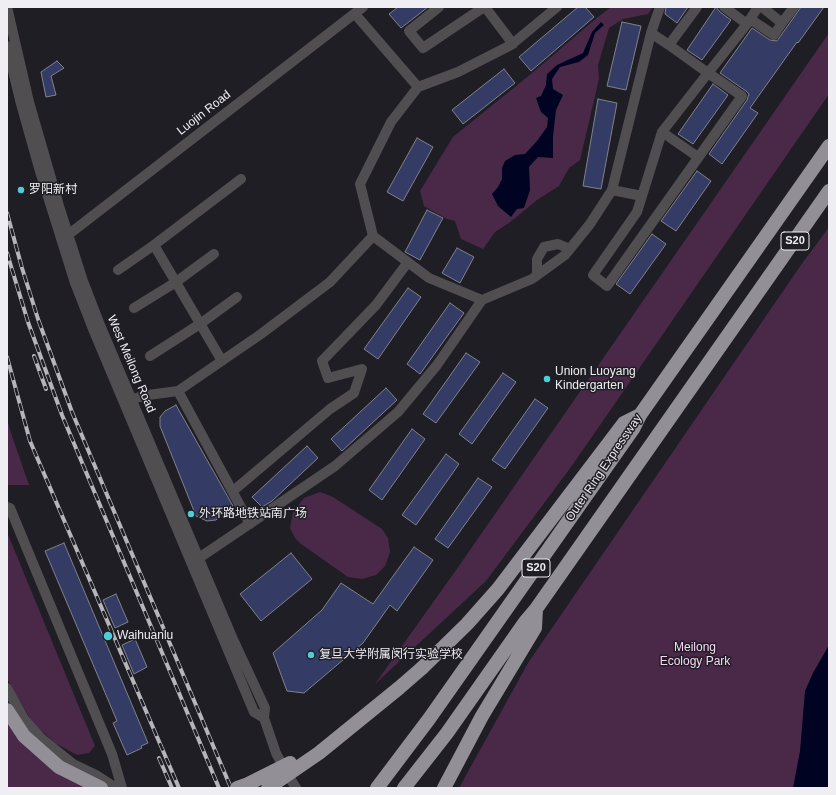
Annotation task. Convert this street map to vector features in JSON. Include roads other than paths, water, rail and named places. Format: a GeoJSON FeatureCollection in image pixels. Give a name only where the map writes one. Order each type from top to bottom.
{"type":"FeatureCollection","features":[{"type":"Feature","properties":{"kind":"highway","name":"Outer Ring Expressway"},"geometry":{"type":"LineString","coordinates":[[377,788],[429,719],[829,146]]}},
{"type":"Feature","properties":{"kind":"highway","name":"Outer Ring Expressway"},"geometry":{"type":"LineString","coordinates":[[404,788],[536,609],[829,191]]}},
{"type":"Feature","properties":{"kind":"highway"},"geometry":{"type":"LineString","coordinates":[[268,788],[319,753],[400,688],[462,630],[498,589],[624,423],[640,415]]}},
{"type":"Feature","properties":{"kind":"highway"},"geometry":{"type":"LineString","coordinates":[[444,788],[482,716],[535,628],[536,609]]}},
{"type":"Feature","properties":{"kind":"highway"},"geometry":{"type":"LineString","coordinates":[[237,788],[285,766],[400,688]]}},
{"type":"Feature","properties":{"kind":"highway"},"geometry":{"type":"LineString","coordinates":[[7,710],[24,736],[59,767],[101,788]]}},
{"type":"Feature","properties":{"kind":"street","name":"West Meilong Road"},"geometry":{"type":"LineString","coordinates":[[7,7],[29,102],[65,238],[93,328],[254,712],[264,718]]}},
{"type":"Feature","properties":{"kind":"street","name":"Luojin Road"},"geometry":{"type":"LineString","coordinates":[[65,238],[363,7]]}},
{"type":"Feature","properties":{"kind":"street"},"geometry":{"type":"LineString","coordinates":[[439,7],[409,31],[423,48],[484,7],[512,44]]}},
{"type":"Feature","properties":{"kind":"street"},"geometry":{"type":"LineString","coordinates":[[482,300],[429,278],[373,236],[360,184],[391,122],[418,87],[458,72],[512,44],[557,7]]}},
{"type":"Feature","properties":{"kind":"street"},"geometry":{"type":"LineString","coordinates":[[199,558],[335,466],[398,412],[437,365],[482,300],[532,279],[565,255],[590,224],[612,190],[651,33],[660,7]]}},
{"type":"Feature","properties":{"kind":"street"},"geometry":{"type":"LineString","coordinates":[[669,45],[697,7]]}},
{"type":"Feature","properties":{"kind":"street"},"geometry":{"type":"LineString","coordinates":[[724,7],[774,34],[794,7]]}},
{"type":"Feature","properties":{"kind":"street"},"geometry":{"type":"LineString","coordinates":[[651,33],[708,73],[742,96],[607,286],[593,274],[637,212],[662,132],[708,73],[748,21],[758,7]]}},
{"type":"Feature","properties":{"kind":"street"},"geometry":{"type":"LineString","coordinates":[[762,7],[782,23]]}},
{"type":"Feature","properties":{"kind":"street"},"geometry":{"type":"LineString","coordinates":[[355,14],[418,87]]}},
{"type":"Feature","properties":{"kind":"street","name":"West Meilong Road"},"geometry":{"type":"LineString","coordinates":[[7,46],[39,168],[65,238],[100,325],[232,637],[265,708],[264,718],[276,753],[296,788]]}},
{"type":"Feature","properties":{"kind":"street"},"geometry":{"type":"LineString","coordinates":[[662,132],[698,157]]}},
{"type":"Feature","properties":{"kind":"street"},"geometry":{"type":"LineString","coordinates":[[118,270],[242,179]]}},
{"type":"Feature","properties":{"kind":"street"},"geometry":{"type":"LineString","coordinates":[[612,190],[642,196]]}},
{"type":"Feature","properties":{"kind":"street"},"geometry":{"type":"LineString","coordinates":[[132,399],[178,391],[261,334],[330,282],[373,236]]}},
{"type":"Feature","properties":{"kind":"street"},"geometry":{"type":"LineString","coordinates":[[537,275],[537,259],[544,247],[558,244],[570,249]]}},
{"type":"Feature","properties":{"kind":"street"},"geometry":{"type":"LineString","coordinates":[[154,245],[222,361]]}},
{"type":"Feature","properties":{"kind":"street"},"geometry":{"type":"LineString","coordinates":[[134,308],[176,282],[214,254]]}},
{"type":"Feature","properties":{"kind":"street"},"geometry":{"type":"LineString","coordinates":[[233,491],[330,409],[354,393],[362,369],[328,378],[322,361],[376,305],[408,262]]}},
{"type":"Feature","properties":{"kind":"street"},"geometry":{"type":"LineString","coordinates":[[150,356],[200,324],[236,297]]}},
{"type":"Feature","properties":{"kind":"street"},"geometry":{"type":"LineString","coordinates":[[178,391],[250,524]]}},
{"type":"Feature","properties":{"kind":"street"},"geometry":{"type":"LineString","coordinates":[[7,506],[10,508],[112,754],[122,788]]}},
{"type":"Feature","properties":{"kind":"street"},"geometry":{"type":"LineString","coordinates":[[7,688],[24,719],[42,739],[73,764],[116,788]]}},
{"type":"Feature","properties":{"kind":"water"},"geometry":{"type":"Polygon","coordinates":[[[601,22],[604,25],[595,33],[588,55],[579,62],[560,67],[552,79],[553,89],[563,95],[556,110],[553,136],[553,158],[538,157],[529,167],[530,190],[524,208],[517,209],[511,217],[498,206],[492,194],[502,179],[502,168],[505,161],[515,155],[525,154],[547,127],[548,118],[541,112],[536,98],[541,96],[546,85],[547,74],[557,65],[583,53],[592,32],[601,22]]]}},
{"type":"Feature","properties":{"kind":"water"},"geometry":{"type":"Polygon","coordinates":[[[829,645],[829,788],[793,788],[800,751],[805,691],[813,673],[829,645]]]}},
{"type":"Feature","properties":{"kind":"railway"},"geometry":{"type":"LineString","coordinates":[[7,213],[38,319],[72,412],[231,788]]}},
{"type":"Feature","properties":{"kind":"railway"},"geometry":{"type":"LineString","coordinates":[[7,253],[28,322],[62,415],[219,788]]}},
{"type":"Feature","properties":{"kind":"railway"},"geometry":{"type":"LineString","coordinates":[[34,356],[46,389]]}},
{"type":"Feature","properties":{"kind":"railway"},"geometry":{"type":"LineString","coordinates":[[7,357],[30,441],[179,788]]}},
{"type":"Feature","properties":{"kind":"railway"},"geometry":{"type":"LineString","coordinates":[[159,758],[172,788]]}},
{"type":"Feature","properties":{"kind":"place","name":"罗阳新村"},"geometry":{"type":"Point","coordinates":[21,190]}},
{"type":"Feature","properties":{"kind":"place","name":"Union Luoyang Kindergarten"},"geometry":{"type":"Point","coordinates":[547,379]}},
{"type":"Feature","properties":{"kind":"place","name":"外环路地铁站南广场"},"geometry":{"type":"Point","coordinates":[191,514]}},
{"type":"Feature","properties":{"kind":"place","name":"Waihuanlu"},"geometry":{"type":"Point","coordinates":[108,636]}},
{"type":"Feature","properties":{"kind":"place","name":"复旦大学附属闵行实验学校"},"geometry":{"type":"Point","coordinates":[311,655]}},
{"type":"Feature","properties":{"kind":"park label","name":"Meilong Ecology Park"},"geometry":{"type":"Point","coordinates":[695,655]}}]}
